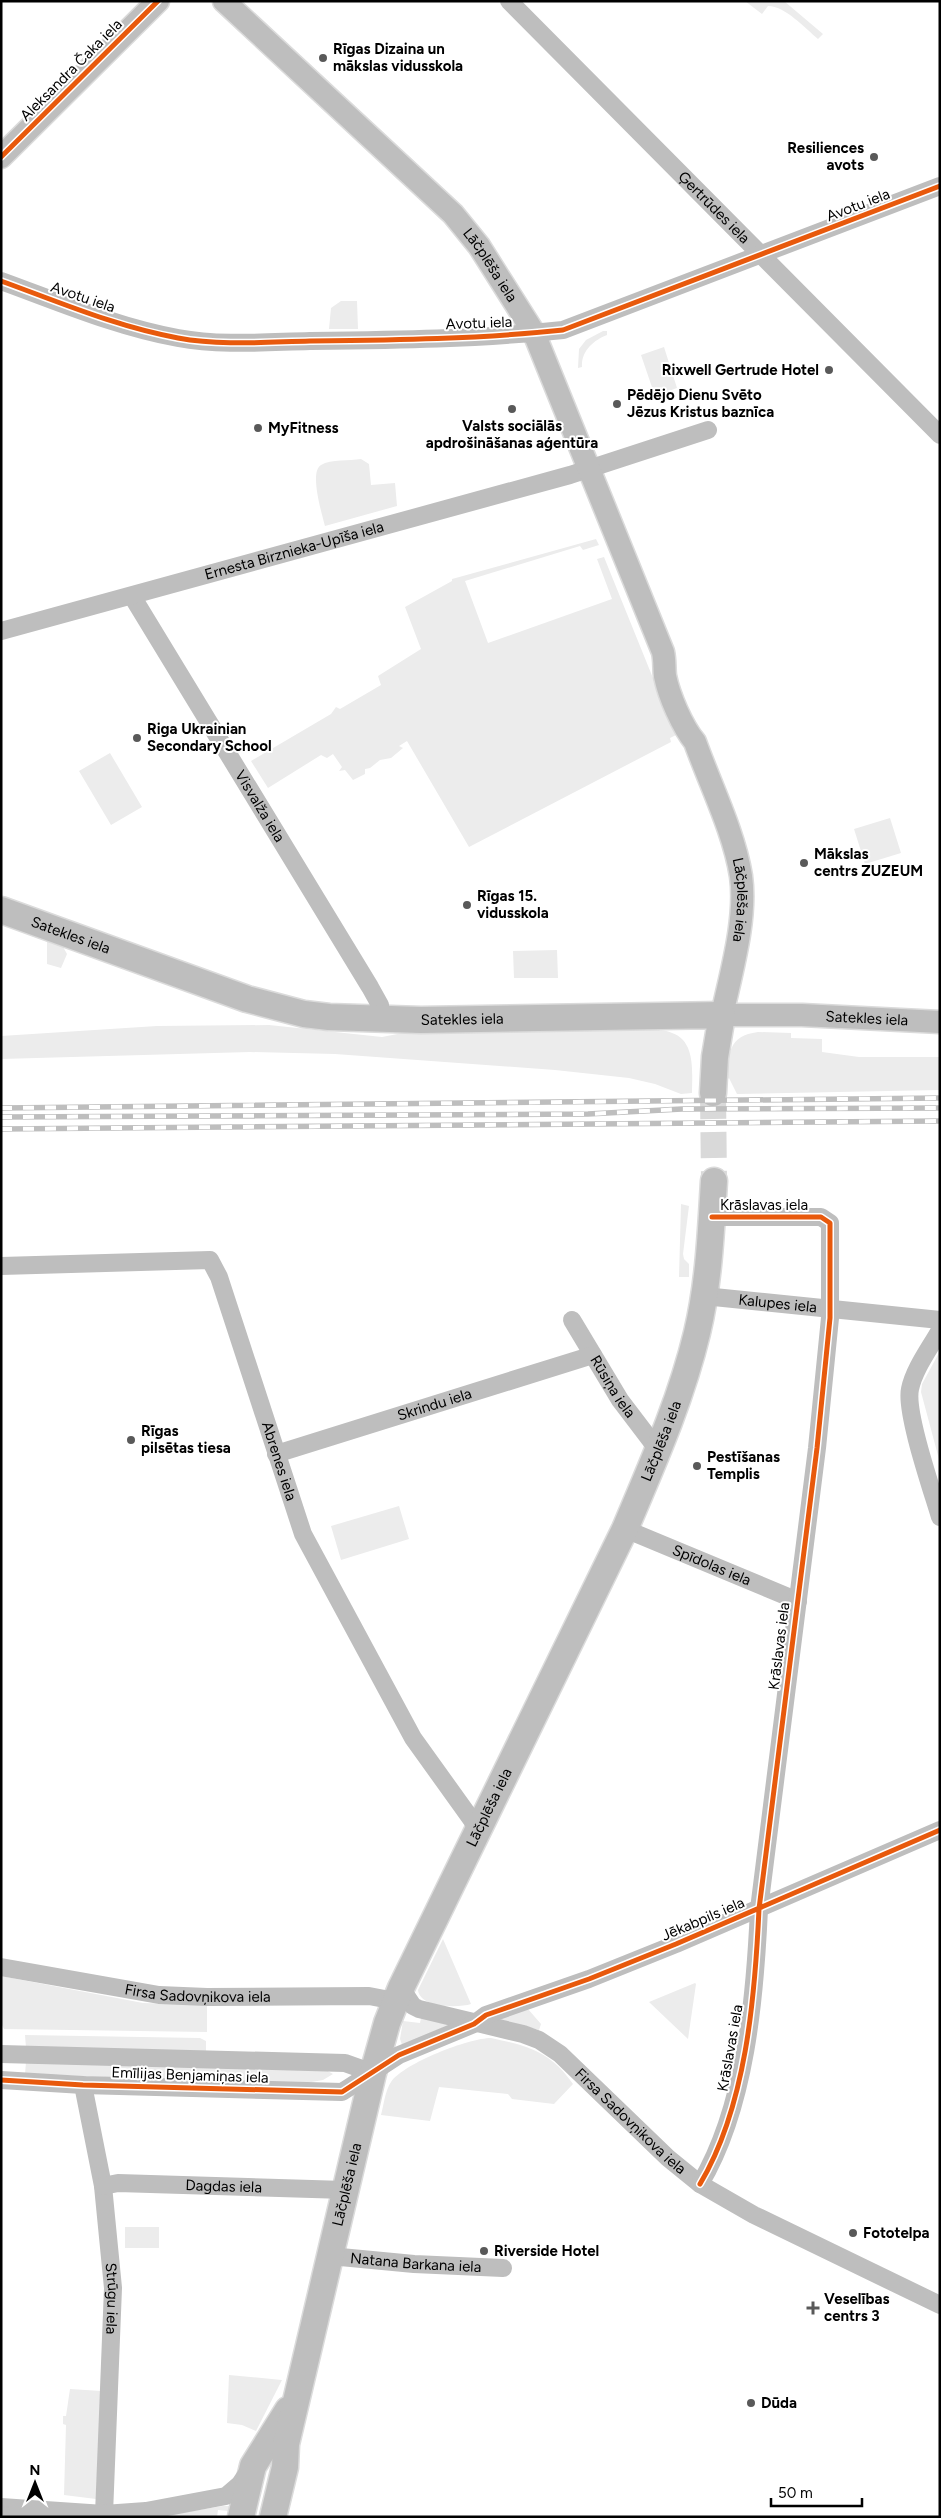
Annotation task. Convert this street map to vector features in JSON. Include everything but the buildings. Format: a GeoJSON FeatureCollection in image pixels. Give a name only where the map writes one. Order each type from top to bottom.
{"type":"FeatureCollection","features":[{"type":"Feature","properties":{"kind":"highway","name":"Satekles iela"},"geometry":{"type":"LineString","coordinates":[[1,910],[232,994],[280,1009],[328,1017],[381,1019],[722,1015]]}},
{"type":"Feature","properties":{"kind":"highway","name":"Lāčplēša iela"},"geometry":{"type":"LineString","coordinates":[[713,1093],[715,1057],[722,1015]]}},
{"type":"Feature","properties":{"kind":"highway","name":"Lāčplēša iela"},"geometry":{"type":"LineString","coordinates":[[272,2517],[286,2467],[286,2444],[373,2073],[398,1994],[625,1529],[658,1450],[689,1363],[704,1296],[714,1181]]}},
{"type":"Feature","properties":{"kind":"highway"},"geometry":{"type":"LineString","coordinates":[[242,2511],[252,2466],[297,2396]]}},
{"type":"Feature","properties":{"kind":"highway","name":"Lāčplēša iela"},"geometry":{"type":"LineString","coordinates":[[242,2511],[272,2471],[286,2444]]}},
{"type":"Feature","properties":{"kind":"main road","name":"Aleksandra Čaka iela"},"geometry":{"type":"LineString","coordinates":[[1,157],[158,1]]}},
{"type":"Feature","properties":{"kind":"main road","name":"Lāčplēša iela"},"geometry":{"type":"LineString","coordinates":[[224,1],[468,229],[534,333],[666,662],[675,673],[694,727],[694,742],[731,840],[741,877],[740,920],[722,1015]]}},
{"type":"Feature","properties":{"kind":"main road","name":"Satekles iela"},"geometry":{"type":"LineString","coordinates":[[722,1015],[794,1015],[940,1022]]}},
{"type":"Feature","properties":{"kind":"street","name":"Ģertrūdes iela"},"geometry":{"type":"LineString","coordinates":[[509,1],[940,435]]}},
{"type":"Feature","properties":{"kind":"street","name":"Avotu iela"},"geometry":{"type":"LineString","coordinates":[[1,281],[128,326],[179,338],[210,341],[374,341],[534,333],[563,330],[761,256],[940,186]]}},
{"type":"Feature","properties":{"kind":"street","name":"Ernesta Birznieka-Upīša iela"},"geometry":{"type":"LineString","coordinates":[[1,631],[587,469],[708,430]]}},
{"type":"Feature","properties":{"kind":"street","name":"Visvalža iela"},"geometry":{"type":"LineString","coordinates":[[132,596],[370,987],[380,1005],[381,1019]]}},
{"type":"Feature","properties":{"kind":"street","name":"Krāslavas iela"},"geometry":{"type":"LineString","coordinates":[[700,2184],[714,2162],[722,2141],[740,2076],[757,1953],[759,1909],[798,1601],[831,1309],[830,1223],[821,1217],[712,1218]]}},
{"type":"Feature","properties":{"kind":"street","name":"Abrenes iela"},"geometry":{"type":"LineString","coordinates":[[1,1266],[210,1260],[219,1277],[303,1534],[413,1738],[479,1830]]}},
{"type":"Feature","properties":{"kind":"street","name":"Kalupes iela"},"geometry":{"type":"LineString","coordinates":[[704,1296],[940,1320]]}},
{"type":"Feature","properties":{"kind":"street","name":"Rūsiņa iela"},"geometry":{"type":"LineString","coordinates":[[572,1320],[620,1400],[658,1450]]}},
{"type":"Feature","properties":{"kind":"street"},"geometry":{"type":"LineString","coordinates":[[940,1330],[912,1382],[909,1397],[915,1428],[940,1516]]}},
{"type":"Feature","properties":{"kind":"street","name":"Skrindu iela"},"geometry":{"type":"LineString","coordinates":[[276,1454],[593,1356]]}},
{"type":"Feature","properties":{"kind":"street","name":"Spīdolas iela"},"geometry":{"type":"LineString","coordinates":[[625,1529],[798,1601]]}},
{"type":"Feature","properties":{"kind":"street","name":"Jēkabpils iela"},"geometry":{"type":"LineString","coordinates":[[474,2024],[486,2015],[589,1979],[759,1909],[940,1830]]}},
{"type":"Feature","properties":{"kind":"street","name":"Firsa Sadovņikova iela"},"geometry":{"type":"LineString","coordinates":[[1,1967],[164,1995],[370,1996],[398,1994],[419,2009],[460,2018],[474,2024],[523,2034],[539,2040],[560,2054],[668,2158],[700,2184],[754,2214],[940,2305]]}},
{"type":"Feature","properties":{"kind":"street"},"geometry":{"type":"LineString","coordinates":[[373,2073],[399,2055],[474,2024]]}},
{"type":"Feature","properties":{"kind":"street","name":"Emīlijas Benjamiņas iela"},"geometry":{"type":"LineString","coordinates":[[1,2054],[345,2062],[373,2073]]}},
{"type":"Feature","properties":{"kind":"street","name":"Emīlijas Benjamiņas iela"},"geometry":{"type":"LineString","coordinates":[[1,2080],[83,2085],[342,2092],[373,2073]]}},
{"type":"Feature","properties":{"kind":"street","name":"Strūgu iela"},"geometry":{"type":"LineString","coordinates":[[83,2085],[103,2186],[114,2288],[94,2515]]}},
{"type":"Feature","properties":{"kind":"street","name":"Dagdas iela"},"geometry":{"type":"LineString","coordinates":[[103,2186],[118,2184],[345,2190]]}},
{"type":"Feature","properties":{"kind":"street","name":"Natana Barkana iela"},"geometry":{"type":"LineString","coordinates":[[330,2256],[414,2264],[504,2268]]}},
{"type":"Feature","properties":{"kind":"street"},"geometry":{"type":"LineString","coordinates":[[1,2507],[94,2515],[146,2511],[242,2511]]}},
{"type":"Feature","properties":{"kind":"shaded area"},"geometry":{"type":"Polygon","coordinates":[[[745,1],[784,1],[823,34],[818,39],[794,18],[781,10],[768,6],[762,14],[745,1]]]}},
{"type":"Feature","properties":{"kind":"shaded area"},"geometry":{"type":"Polygon","coordinates":[[[341,301],[357,301],[358,329],[329,329],[331,308],[341,301]]]}},
{"type":"Feature","properties":{"kind":"shaded area"},"geometry":{"type":"Polygon","coordinates":[[[603,331],[607,331],[607,335],[589,347],[582,361],[582,367],[578,368],[579,349],[586,340],[603,331]]]}},
{"type":"Feature","properties":{"kind":"shaded area"},"geometry":{"type":"Polygon","coordinates":[[[664,347],[677,388],[655,396],[641,355],[664,347]]]}},
{"type":"Feature","properties":{"kind":"shaded area"},"geometry":{"type":"Polygon","coordinates":[[[361,459],[369,464],[371,485],[395,483],[397,506],[325,526],[317,494],[316,476],[318,469],[325,463],[361,459]]]}},
{"type":"Feature","properties":{"kind":"shaded area"},"geometry":{"type":"Polygon","coordinates":[[[596,539],[599,545],[583,550],[580,546],[465,581],[488,643],[612,599],[597,559],[604,557],[676,735],[670,738],[671,742],[469,847],[407,741],[399,746],[403,748],[391,758],[380,760],[370,768],[365,769],[365,774],[353,780],[345,770],[339,771],[342,767],[333,754],[327,758],[321,755],[268,788],[251,761],[331,714],[336,707],[340,709],[381,685],[378,676],[421,649],[405,607],[452,581],[452,579],[596,539]]]}},
{"type":"Feature","properties":{"kind":"shaded area"},"geometry":{"type":"Polygon","coordinates":[[[110,753],[142,807],[111,825],[79,771],[110,753]]]}},
{"type":"Feature","properties":{"kind":"shaded area"},"geometry":{"type":"Polygon","coordinates":[[[890,818],[901,853],[865,864],[854,829],[890,818]]]}},
{"type":"Feature","properties":{"kind":"shaded area"},"geometry":{"type":"Polygon","coordinates":[[[47,939],[62,945],[67,954],[61,968],[47,964],[47,939]]]}},
{"type":"Feature","properties":{"kind":"shaded area"},"geometry":{"type":"Polygon","coordinates":[[[557,950],[558,978],[514,978],[513,951],[557,950]]]}},
{"type":"Feature","properties":{"kind":"shaded area"},"geometry":{"type":"Polygon","coordinates":[[[269,1025],[382,1037],[413,1031],[650,1027],[672,1033],[680,1037],[685,1043],[691,1058],[692,1093],[681,1094],[655,1084],[629,1078],[555,1070],[335,1054],[250,1052],[1,1059],[1,1036],[157,1026],[269,1025]]]}},
{"type":"Feature","properties":{"kind":"shaded area"},"geometry":{"type":"Polygon","coordinates":[[[758,1032],[791,1033],[791,1038],[822,1039],[822,1052],[859,1057],[940,1057],[940,1090],[737,1094],[729,1078],[726,1077],[732,1047],[741,1037],[758,1032]]]}},
{"type":"Feature","properties":{"kind":"shaded area"},"geometry":{"type":"Polygon","coordinates":[[[681,1204],[689,1206],[683,1254],[684,1259],[689,1264],[689,1277],[679,1277],[681,1204]]]}},
{"type":"Feature","properties":{"kind":"shaded area"},"geometry":{"type":"Polygon","coordinates":[[[940,1351],[940,1463],[921,1392],[922,1384],[940,1351]]]}},
{"type":"Feature","properties":{"kind":"shaded area"},"geometry":{"type":"Polygon","coordinates":[[[399,1506],[409,1539],[341,1560],[331,1526],[399,1506]]]}},
{"type":"Feature","properties":{"kind":"shaded area"},"geometry":{"type":"Polygon","coordinates":[[[443,1939],[471,2004],[458,2006],[440,2005],[425,2000],[420,1996],[418,1990],[443,1939]]]}},
{"type":"Feature","properties":{"kind":"shaded area"},"geometry":{"type":"Polygon","coordinates":[[[1,1976],[143,2003],[207,2005],[207,2032],[4,2029],[1,2023],[1,1976]]]}},
{"type":"Feature","properties":{"kind":"shaded area"},"geometry":{"type":"Polygon","coordinates":[[[696,1984],[688,2039],[649,2002],[696,1984]]]}},
{"type":"Feature","properties":{"kind":"shaded area"},"geometry":{"type":"Polygon","coordinates":[[[528,2009],[541,2024],[539,2030],[498,2019],[528,2009]]]}},
{"type":"Feature","properties":{"kind":"shaded area"},"geometry":{"type":"Polygon","coordinates":[[[421,2018],[449,2025],[402,2045],[400,2039],[403,2021],[420,2023],[421,2018]]]}},
{"type":"Feature","properties":{"kind":"shaded area"},"geometry":{"type":"Polygon","coordinates":[[[25,2035],[200,2038],[206,2041],[206,2053],[26,2048],[25,2035]]]}},
{"type":"Feature","properties":{"kind":"shaded area"},"geometry":{"type":"Polygon","coordinates":[[[491,2038],[527,2047],[547,2057],[556,2064],[573,2084],[554,2104],[512,2099],[508,2094],[439,2087],[430,2121],[381,2115],[387,2089],[391,2082],[409,2067],[453,2047],[491,2038]]]}},
{"type":"Feature","properties":{"kind":"shaded area"},"geometry":{"type":"Polygon","coordinates":[[[26,2062],[326,2070],[333,2074],[323,2080],[300,2084],[25,2074],[26,2062]]]}},
{"type":"Feature","properties":{"kind":"shaded area"},"geometry":{"type":"Polygon","coordinates":[[[125,2227],[159,2227],[159,2248],[125,2248],[125,2227]]]}},
{"type":"Feature","properties":{"kind":"shaded area"},"geometry":{"type":"Polygon","coordinates":[[[229,2375],[282,2380],[256,2431],[242,2425],[227,2423],[229,2375]]]}},
{"type":"Feature","properties":{"kind":"shaded area"},"geometry":{"type":"Polygon","coordinates":[[[70,2389],[101,2391],[96,2499],[64,2495],[66,2425],[63,2424],[63,2416],[66,2416],[70,2389]]]}},
{"type":"Feature","properties":{"kind":"shaded area"},"geometry":{"type":"Polygon","coordinates":[[[230,2506],[233,2510],[228,2517],[229,2511],[218,2510],[217,2517],[154,2517],[230,2506]]]}},
{"type":"Feature","properties":{"kind":"tunnel"},"geometry":{"type":"LineString","coordinates":[[713,1093],[714,1181]]}},
{"type":"Feature","properties":{"kind":"tram line"},"geometry":{"type":"LineString","coordinates":[[1,2506],[13,2508],[31,2517]]}},
{"type":"Feature","properties":{"kind":"railway"},"geometry":{"type":"LineString","coordinates":[[1,1108],[940,1098]]}},
{"type":"Feature","properties":{"kind":"railway"},"geometry":{"type":"LineString","coordinates":[[1,1117],[588,1114],[682,1109],[940,1108]]}},
{"type":"Feature","properties":{"kind":"railway"},"geometry":{"type":"LineString","coordinates":[[1,1129],[940,1121]]}},
{"type":"Feature","properties":{"kind":"cycle path"},"geometry":{"type":"LineString","coordinates":[[1,157],[158,1]]}},
{"type":"Feature","properties":{"kind":"cycle path"},"geometry":{"type":"LineString","coordinates":[[1,281],[88,313],[133,327],[178,338],[211,342],[244,343],[437,338],[563,330],[940,186]]}},
{"type":"Feature","properties":{"kind":"cycle path"},"geometry":{"type":"LineString","coordinates":[[700,2184],[716,2154],[728,2121],[738,2086],[751,2014],[759,1909],[817,1448],[830,1318],[830,1223],[821,1217],[712,1217]]}},
{"type":"Feature","properties":{"kind":"cycle path"},"geometry":{"type":"LineString","coordinates":[[1,2080],[83,2085],[342,2092],[399,2055],[474,2024],[486,2015],[589,1979],[676,1944],[940,1830]]}},
{"type":"Feature","properties":{"kind":"place","name":"Rīgas Dizaina un mākslas vidusskola"},"geometry":{"type":"Point","coordinates":[323,58]}},
{"type":"Feature","properties":{"kind":"place","name":"Resiliences avots"},"geometry":{"type":"Point","coordinates":[874,157]}},
{"type":"Feature","properties":{"kind":"place","name":"Rixwell Gertrude Hotel"},"geometry":{"type":"Point","coordinates":[829,370]}},
{"type":"Feature","properties":{"kind":"place","name":"Pēdējo Dienu Svēto Jēzus Kristus baznīca"},"geometry":{"type":"Point","coordinates":[617,404]}},
{"type":"Feature","properties":{"kind":"place","name":"Valsts sociālās apdrošināšanas aģentūra"},"geometry":{"type":"Point","coordinates":[512,409]}},
{"type":"Feature","properties":{"kind":"place","name":"MyFitness"},"geometry":{"type":"Point","coordinates":[258,428]}},
{"type":"Feature","properties":{"kind":"place","name":"Riga Ukrainian Secondary School"},"geometry":{"type":"Point","coordinates":[137,738]}},
{"type":"Feature","properties":{"kind":"place","name":"Mākslas centrs ZUZEUM"},"geometry":{"type":"Point","coordinates":[804,863]}},
{"type":"Feature","properties":{"kind":"place","name":"Rīgas 15. vidusskola"},"geometry":{"type":"Point","coordinates":[467,905]}},
{"type":"Feature","properties":{"kind":"place","name":"Rīgas pilsētas tiesa"},"geometry":{"type":"Point","coordinates":[131,1440]}},
{"type":"Feature","properties":{"kind":"place","name":"Pestīšanas Templis"},"geometry":{"type":"Point","coordinates":[697,1466]}},
{"type":"Feature","properties":{"kind":"place","name":"Fototelpa"},"geometry":{"type":"Point","coordinates":[853,2233]}},
{"type":"Feature","properties":{"kind":"place","name":"Riverside Hotel"},"geometry":{"type":"Point","coordinates":[484,2251]}},
{"type":"Feature","properties":{"kind":"place","name":"Veselības centrs 3"},"geometry":{"type":"Point","coordinates":[813,2308]}},
{"type":"Feature","properties":{"kind":"place","name":"Dūda"},"geometry":{"type":"Point","coordinates":[751,2403]}}]}
